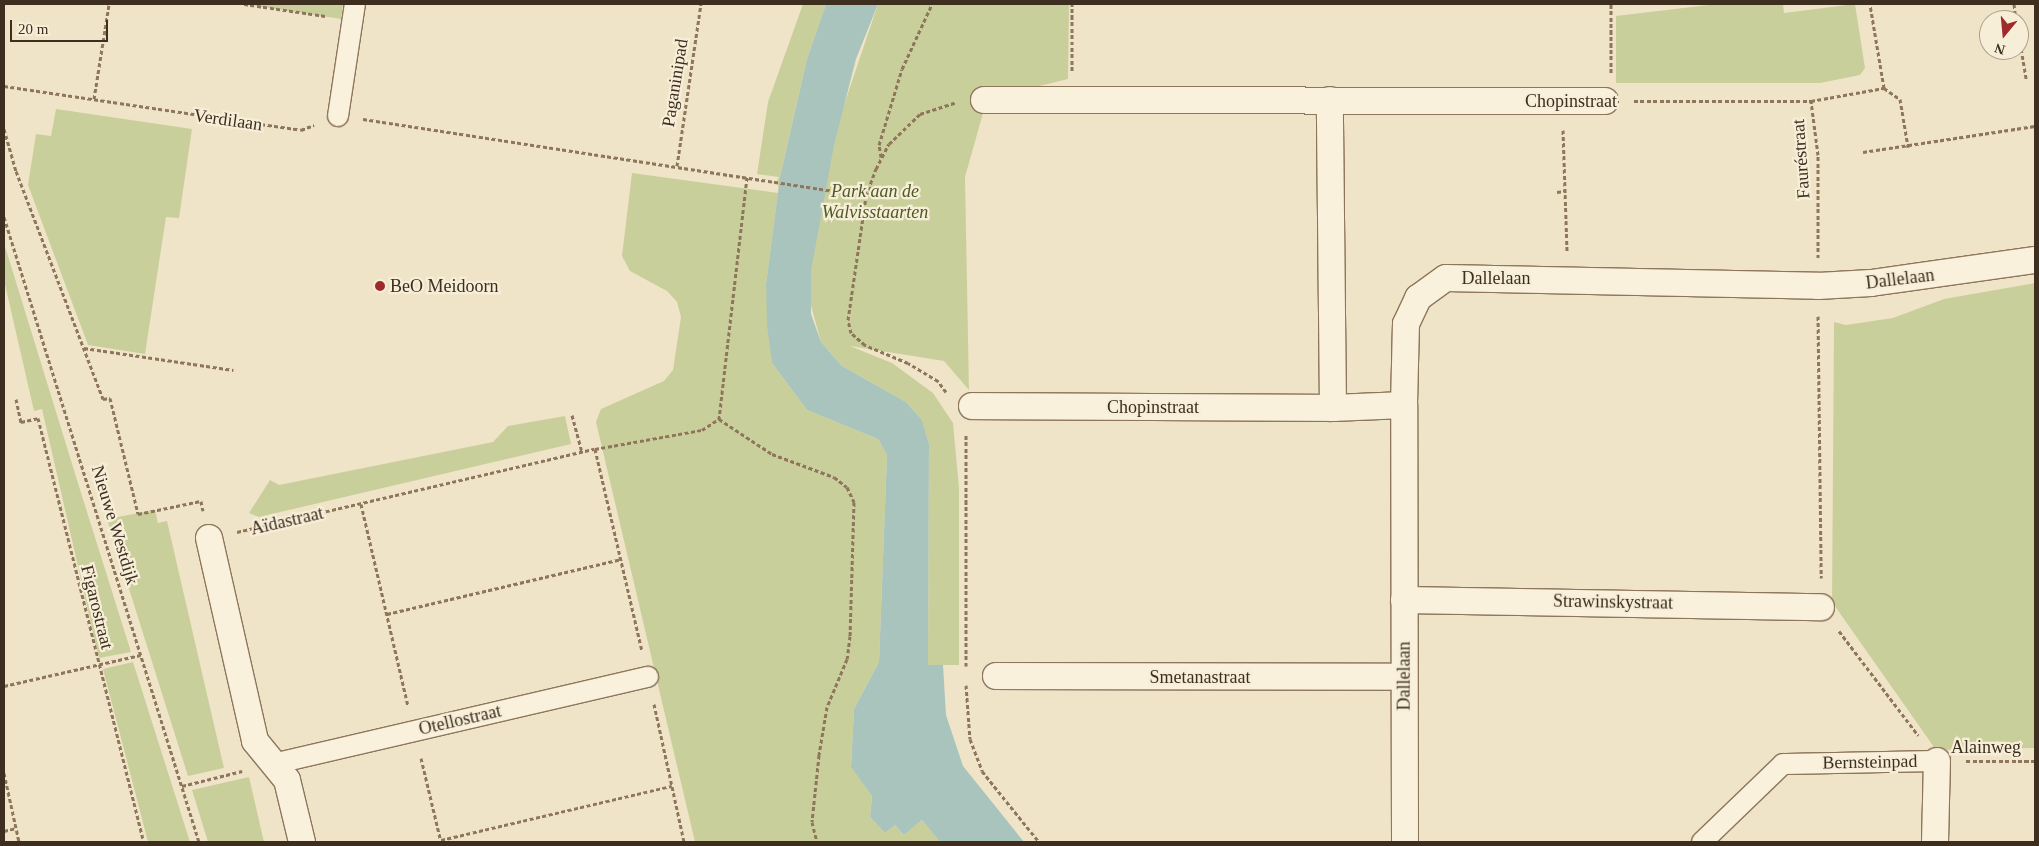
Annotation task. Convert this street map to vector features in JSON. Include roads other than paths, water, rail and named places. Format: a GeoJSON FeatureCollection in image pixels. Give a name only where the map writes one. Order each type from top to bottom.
{"type":"FeatureCollection","features":[{"type":"Feature","properties":{"kind":"street"},"geometry":{"type":"LineString","coordinates":[[338,116],[353,12]]}},
{"type":"Feature","properties":{"kind":"street","name":"Chopinstraat"},"geometry":{"type":"LineString","coordinates":[[984,100],[1608,101]]}},
{"type":"Feature","properties":{"kind":"street"},"geometry":{"type":"LineString","coordinates":[[1330,100],[1333,408]]}},
{"type":"Feature","properties":{"kind":"street","name":"Dallelaan"},"geometry":{"type":"LineString","coordinates":[[1405,842],[1404,405],[1406,324],[1418,298],[1446,278],[1568,279],[1818,286],[1871,284],[2035,260]]}},
{"type":"Feature","properties":{"kind":"street","name":"Chopinstraat"},"geometry":{"type":"LineString","coordinates":[[963,411],[1333,408],[1404,405]]}},
{"type":"Feature","properties":{"kind":"street"},"geometry":{"type":"LineString","coordinates":[[210,538],[255,741],[287,780],[302,842]]}},
{"type":"Feature","properties":{"kind":"street","name":"Strawinskystraat"},"geometry":{"type":"LineString","coordinates":[[1404,600],[1821,607]]}},
{"type":"Feature","properties":{"kind":"street","name":"Otellostraat"},"geometry":{"type":"LineString","coordinates":[[273,764],[648,676]]}},
{"type":"Feature","properties":{"kind":"street","name":"Smetanastraat"},"geometry":{"type":"LineString","coordinates":[[996,676],[1404,677]]}},
{"type":"Feature","properties":{"kind":"street"},"geometry":{"type":"LineString","coordinates":[[1935,842],[1937,761]]}},
{"type":"Feature","properties":{"kind":"street","name":"Bernsteinpad"},"geometry":{"type":"LineString","coordinates":[[1702,842],[1783,764],[1937,761]]}},
{"type":"Feature","properties":{"kind":"water"},"geometry":{"type":"Polygon","coordinates":[[[826,4],[878,4],[856,59],[834,145],[811,271],[811,314],[821,342],[842,366],[906,402],[922,420],[929,444],[928,665],[943,665],[946,715],[963,766],[1024,842],[940,842],[922,820],[904,835],[895,825],[885,833],[870,817],[872,796],[851,767],[854,709],[879,662],[887,455],[878,439],[807,410],[772,363],[767,325],[766,284],[780,177],[807,59],[826,4]]]}},
{"type":"Feature","properties":{"kind":"place","name":"BeO Meidoorn"},"geometry":{"type":"Point","coordinates":[380,286]}},
{"type":"Feature","properties":{"kind":"park label","name":"Park aan de Walvisstaarten"},"geometry":{"type":"Point","coordinates":[875,202]}}]}
